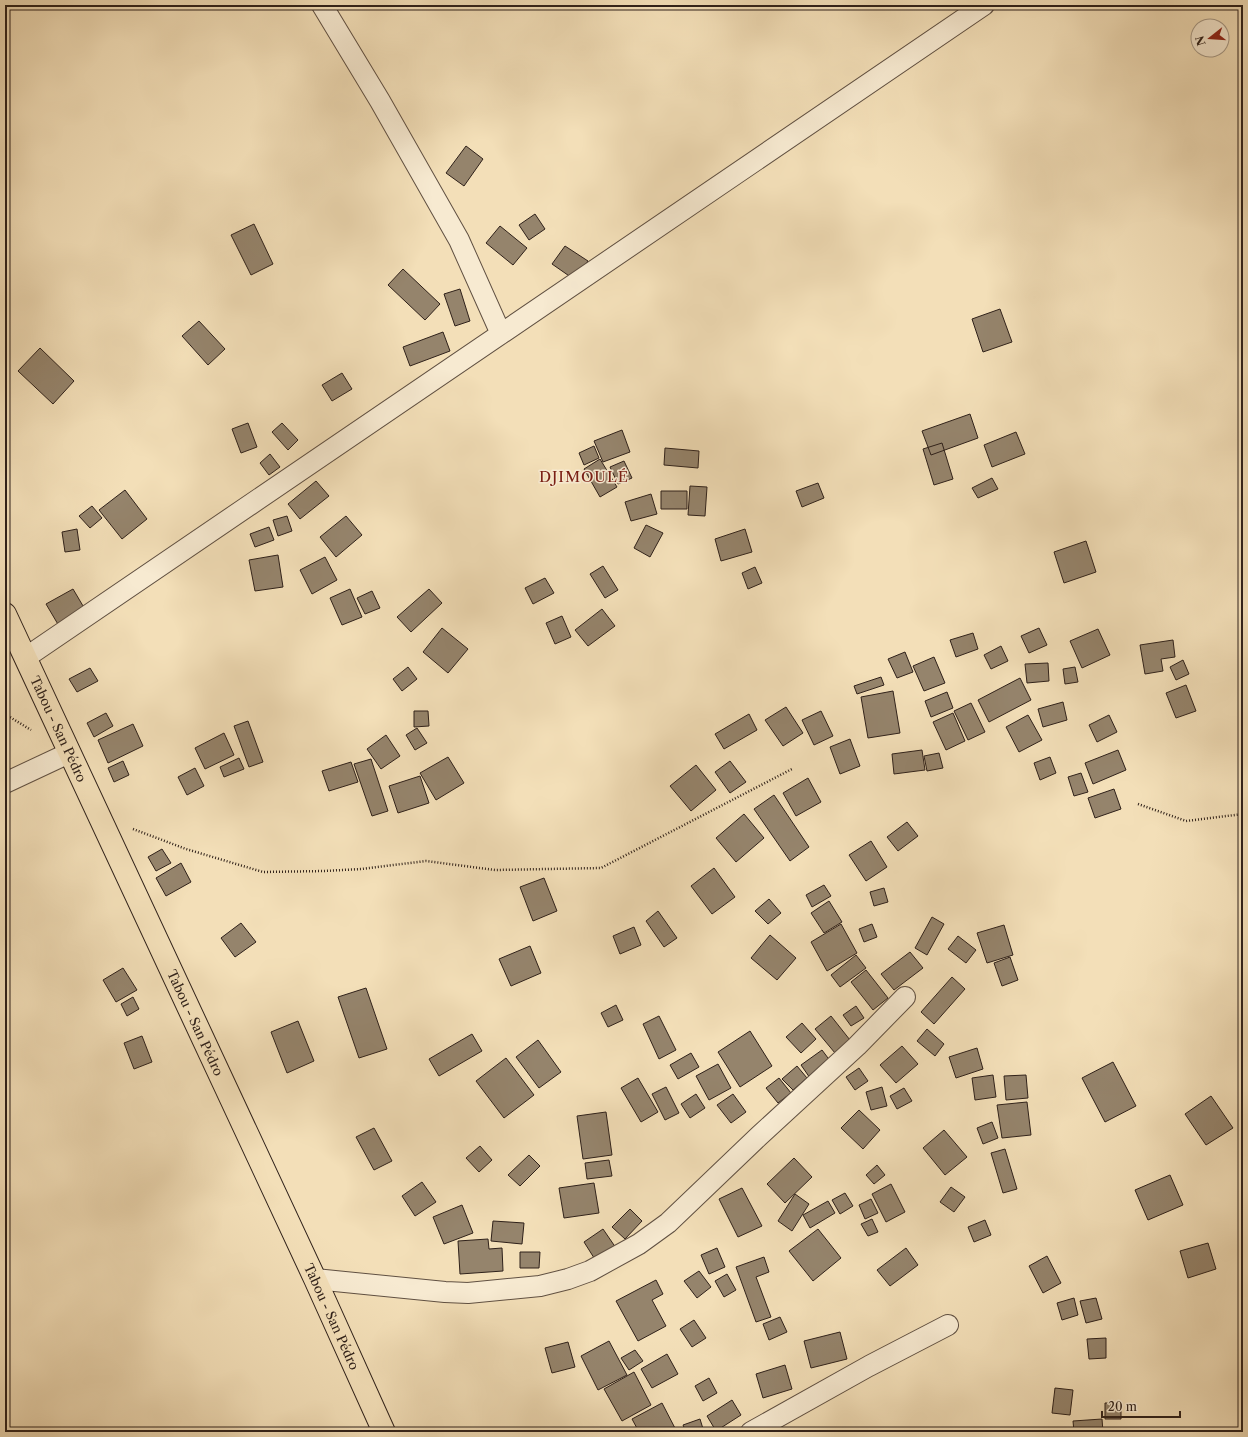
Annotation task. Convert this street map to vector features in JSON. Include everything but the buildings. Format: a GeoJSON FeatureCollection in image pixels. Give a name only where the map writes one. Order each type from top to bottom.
{"type":"FeatureCollection","features":[{"type":"Feature","properties":{"kind":"main road","name":"Tabou - San Pédro"},"geometry":{"type":"LineString","coordinates":[[5,614],[315,1279],[384,1432]]}},
{"type":"Feature","properties":{"kind":"street"},"geometry":{"type":"LineString","coordinates":[[322,5],[380,101],[459,240],[501,334]]}},
{"type":"Feature","properties":{"kind":"street"},"geometry":{"type":"LineString","coordinates":[[26,658],[984,5]]}},
{"type":"Feature","properties":{"kind":"street"},"geometry":{"type":"LineString","coordinates":[[5,783],[69,753]]}},
{"type":"Feature","properties":{"kind":"street"},"geometry":{"type":"LineString","coordinates":[[315,1279],[468,1293],[540,1286],[568,1279],[590,1270],[639,1244],[668,1223],[759,1136],[857,1046],[905,998]]}},
{"type":"Feature","properties":{"kind":"street"},"geometry":{"type":"LineString","coordinates":[[751,1432],[869,1366],[948,1325]]}},
{"type":"Feature","properties":{"kind":"path"},"geometry":{"type":"LineString","coordinates":[[99,816],[186,849],[262,872],[324,872],[426,861],[495,870],[601,868],[792,769]]}},
{"type":"Feature","properties":{"kind":"path"},"geometry":{"type":"LineString","coordinates":[[1138,804],[1186,821],[1243,814]]}},
{"type":"Feature","properties":{"kind":"district","name":"DJIMOULÉ"},"geometry":{"type":"Point","coordinates":[584,477]}}]}
